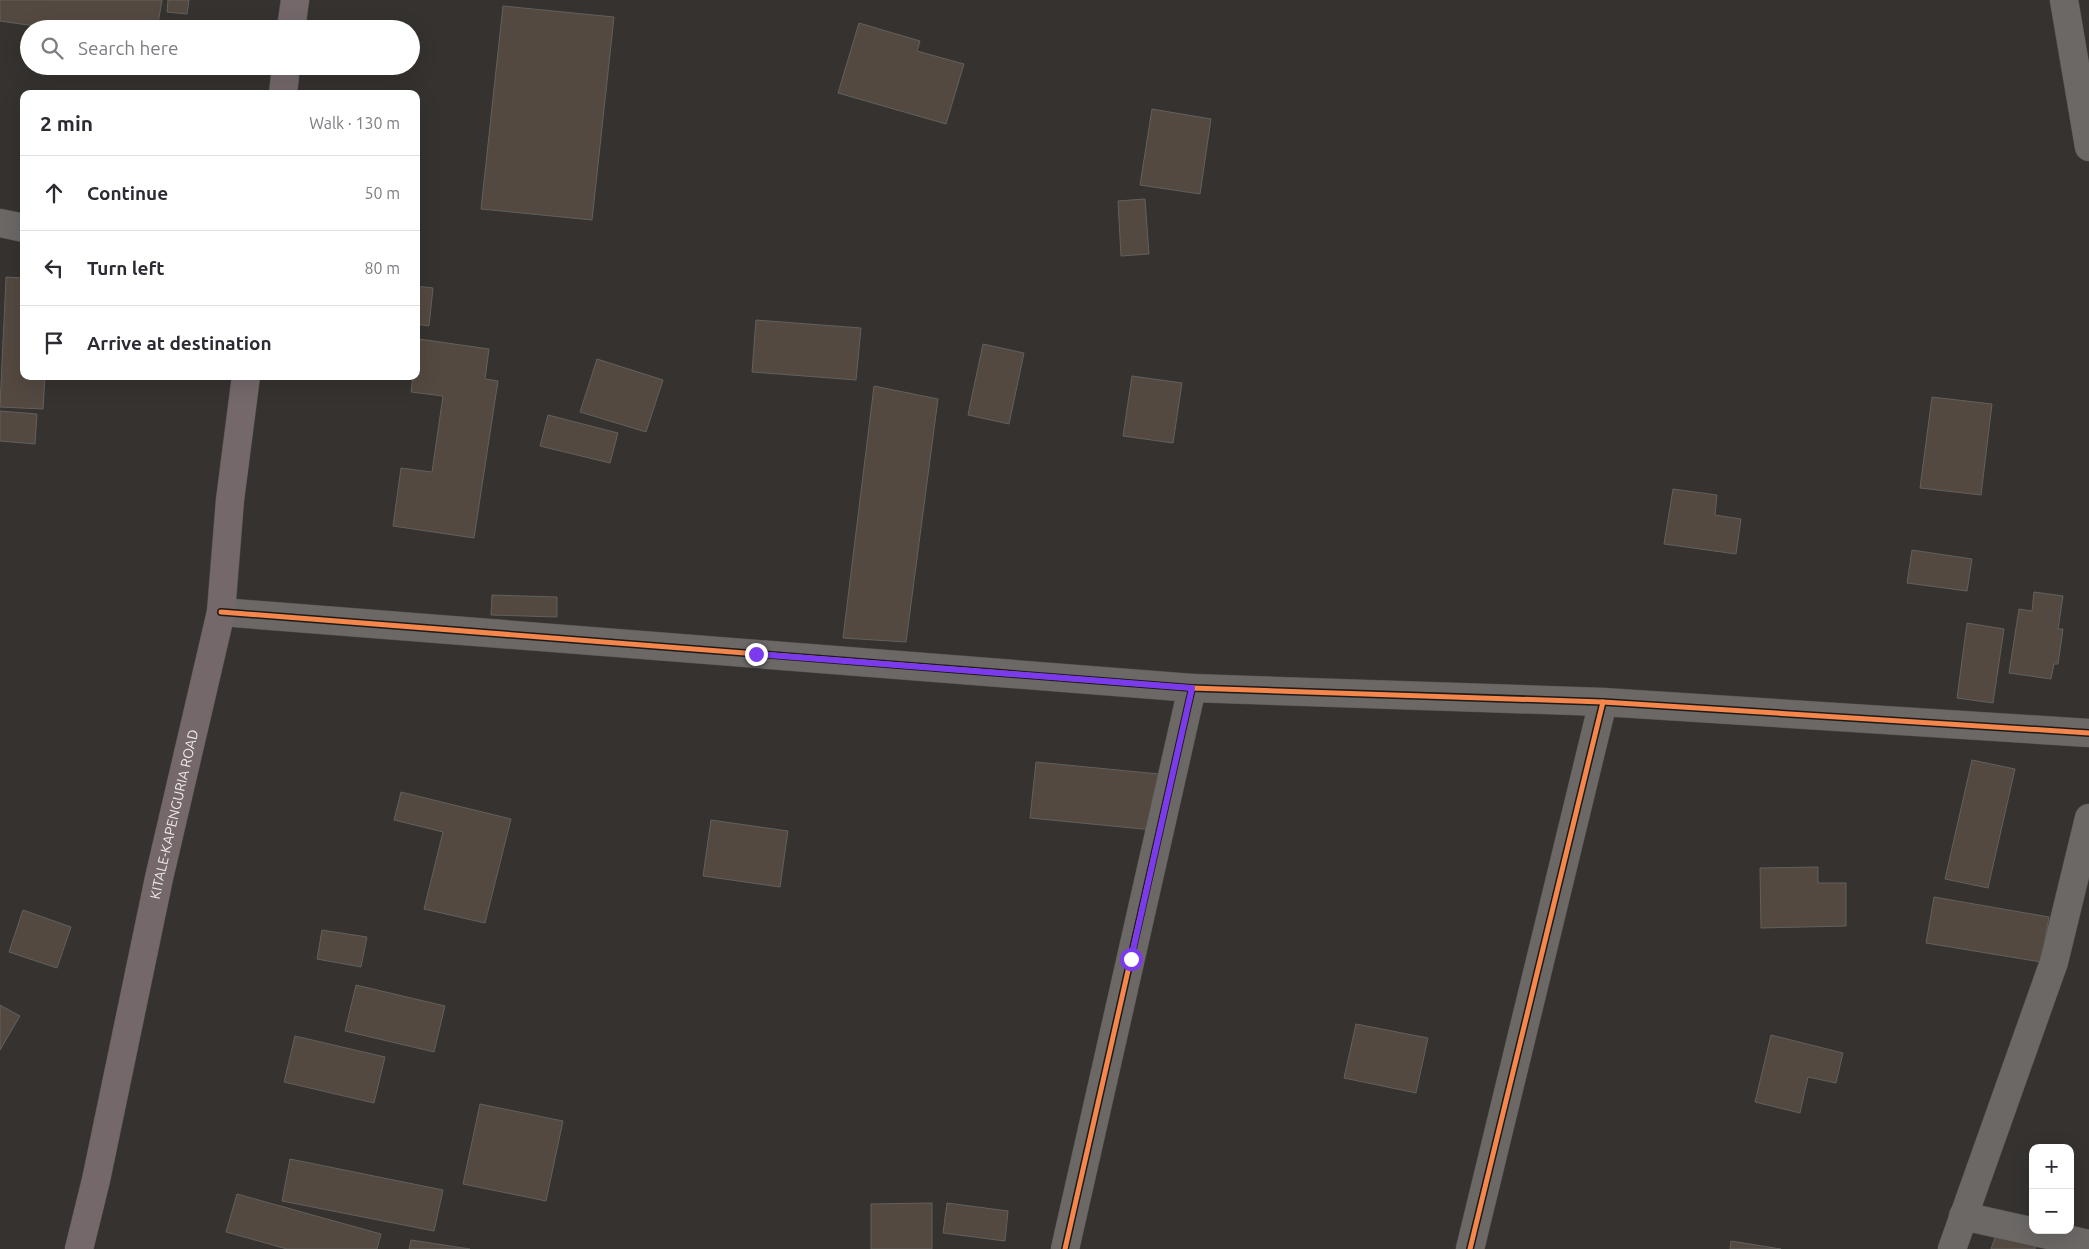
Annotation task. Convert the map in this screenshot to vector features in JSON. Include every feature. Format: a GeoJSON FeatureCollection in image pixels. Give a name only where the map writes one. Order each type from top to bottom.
{"type":"FeatureCollection","features":[{"type":"Feature","properties":{"kind":"highway"},"geometry":{"type":"LineString","coordinates":[[292,20],[295,0]]}},
{"type":"Feature","properties":{"kind":"highway"},"geometry":{"type":"LineString","coordinates":[[283,90],[285,75]]}},
{"type":"Feature","properties":{"kind":"highway","name":"KITALE-KAPENGURIA ROAD"},"geometry":{"type":"LineString","coordinates":[[79,1249],[96,1180],[159,878],[221,612],[230,500],[245,380]]}},
{"type":"Feature","properties":{"kind":"street"},"geometry":{"type":"LineString","coordinates":[[2064,0],[2089,147]]}},
{"type":"Feature","properties":{"kind":"street"},"geometry":{"type":"LineString","coordinates":[[0,223],[20,227]]}},
{"type":"Feature","properties":{"kind":"street"},"geometry":{"type":"LineString","coordinates":[[221,612],[1192,688],[1603,702],[2089,733]]}},
{"type":"Feature","properties":{"kind":"street"},"geometry":{"type":"LineString","coordinates":[[1065,1249],[1192,688]]}},
{"type":"Feature","properties":{"kind":"street"},"geometry":{"type":"LineString","coordinates":[[1470,1249],[1603,702]]}},
{"type":"Feature","properties":{"kind":"street"},"geometry":{"type":"LineString","coordinates":[[1952,1249],[2054,962],[2089,818]]}},
{"type":"Feature","properties":{"kind":"street"},"geometry":{"type":"LineString","coordinates":[[1963,1216],[2089,1244]]}},
{"type":"Feature","properties":{"kind":"building"},"geometry":{"type":"Polygon","coordinates":[[[0,0],[162,0],[159,20],[20,20],[20,24],[0,21],[0,0]]]}},
{"type":"Feature","properties":{"kind":"building"},"geometry":{"type":"Polygon","coordinates":[[[168,0],[189,0],[187,14],[167,12],[168,0]]]}},
{"type":"Feature","properties":{"kind":"building"},"geometry":{"type":"Polygon","coordinates":[[[503,6],[614,17],[592,220],[481,209],[503,6]]]}},
{"type":"Feature","properties":{"kind":"building"},"geometry":{"type":"Polygon","coordinates":[[[859,23],[920,41],[917,51],[964,64],[946,124],[838,93],[859,23]]]}},
{"type":"Feature","properties":{"kind":"building"},"geometry":{"type":"Polygon","coordinates":[[[1152,109],[1211,119],[1200,194],[1140,185],[1152,109]]]}},
{"type":"Feature","properties":{"kind":"building"},"geometry":{"type":"Polygon","coordinates":[[[1145,199],[1149,254],[1121,256],[1118,201],[1145,199]]]}},
{"type":"Feature","properties":{"kind":"building"},"geometry":{"type":"Polygon","coordinates":[[[6,277],[20,278],[20,380],[45,380],[43,409],[0,407],[6,277]]]}},
{"type":"Feature","properties":{"kind":"building"},"geometry":{"type":"Polygon","coordinates":[[[420,286],[433,288],[429,326],[420,325],[420,286]]]}},
{"type":"Feature","properties":{"kind":"building"},"geometry":{"type":"Polygon","coordinates":[[[756,320],[861,328],[856,380],[752,372],[756,320]]]}},
{"type":"Feature","properties":{"kind":"building"},"geometry":{"type":"Polygon","coordinates":[[[420,339],[489,349],[485,379],[498,381],[474,538],[393,526],[401,468],[432,472],[443,396],[411,392],[412,380],[420,380],[420,339]]]}},
{"type":"Feature","properties":{"kind":"building"},"geometry":{"type":"Polygon","coordinates":[[[983,344],[1024,353],[1009,424],[968,415],[983,344]]]}},
{"type":"Feature","properties":{"kind":"building"},"geometry":{"type":"Polygon","coordinates":[[[597,359],[663,380],[646,432],[580,412],[597,359]]]}},
{"type":"Feature","properties":{"kind":"building"},"geometry":{"type":"Polygon","coordinates":[[[1132,376],[1182,383],[1173,443],[1123,436],[1132,376]]]}},
{"type":"Feature","properties":{"kind":"building"},"geometry":{"type":"Polygon","coordinates":[[[874,386],[938,399],[906,642],[843,638],[874,386]]]}},
{"type":"Feature","properties":{"kind":"building"},"geometry":{"type":"Polygon","coordinates":[[[1932,397],[1992,404],[1981,495],[1920,488],[1932,397]]]}},
{"type":"Feature","properties":{"kind":"building"},"geometry":{"type":"Polygon","coordinates":[[[0,411],[37,414],[35,444],[0,441],[0,411]]]}},
{"type":"Feature","properties":{"kind":"building"},"geometry":{"type":"Polygon","coordinates":[[[548,415],[618,433],[610,463],[540,446],[548,415]]]}},
{"type":"Feature","properties":{"kind":"building"},"geometry":{"type":"Polygon","coordinates":[[[1673,489],[1717,495],[1715,515],[1741,519],[1736,554],[1664,544],[1673,489]]]}},
{"type":"Feature","properties":{"kind":"building"},"geometry":{"type":"Polygon","coordinates":[[[1912,550],[1972,559],[1967,591],[1907,583],[1912,550]]]}},
{"type":"Feature","properties":{"kind":"building"},"geometry":{"type":"Polygon","coordinates":[[[2034,592],[2063,596],[2058,629],[2063,629],[2058,664],[2054,664],[2051,679],[2009,673],[2019,609],[2032,611],[2034,592]]]}},
{"type":"Feature","properties":{"kind":"building"},"geometry":{"type":"Polygon","coordinates":[[[492,595],[557,597],[557,617],[491,615],[492,595]]]}},
{"type":"Feature","properties":{"kind":"building"},"geometry":{"type":"Polygon","coordinates":[[[1967,623],[2004,629],[1993,703],[1957,698],[1967,623]]]}},
{"type":"Feature","properties":{"kind":"building"},"geometry":{"type":"Polygon","coordinates":[[[1972,760],[2015,769],[1988,888],[1945,879],[1972,760]]]}},
{"type":"Feature","properties":{"kind":"building"},"geometry":{"type":"Polygon","coordinates":[[[1036,762],[1159,774],[1153,830],[1030,818],[1036,762]]]}},
{"type":"Feature","properties":{"kind":"building"},"geometry":{"type":"Polygon","coordinates":[[[401,792],[511,819],[485,923],[424,909],[443,832],[394,820],[401,792]]]}},
{"type":"Feature","properties":{"kind":"building"},"geometry":{"type":"Polygon","coordinates":[[[711,820],[788,831],[780,887],[703,876],[711,820]]]}},
{"type":"Feature","properties":{"kind":"building"},"geometry":{"type":"Polygon","coordinates":[[[1818,867],[1818,883],[1846,883],[1846,926],[1761,928],[1760,868],[1818,867]]]}},
{"type":"Feature","properties":{"kind":"building"},"geometry":{"type":"Polygon","coordinates":[[[1934,897],[2049,917],[2041,962],[1926,943],[1934,897]]]}},
{"type":"Feature","properties":{"kind":"building"},"geometry":{"type":"Polygon","coordinates":[[[23,910],[71,927],[57,968],[9,952],[23,910]]]}},
{"type":"Feature","properties":{"kind":"building"},"geometry":{"type":"Polygon","coordinates":[[[322,930],[367,937],[361,967],[317,959],[322,930]]]}},
{"type":"Feature","properties":{"kind":"building"},"geometry":{"type":"Polygon","coordinates":[[[356,985],[445,1006],[434,1052],[345,1031],[356,985]]]}},
{"type":"Feature","properties":{"kind":"building"},"geometry":{"type":"Polygon","coordinates":[[[0,1005],[20,1016],[0,1050],[0,1005]]]}},
{"type":"Feature","properties":{"kind":"building"},"geometry":{"type":"Polygon","coordinates":[[[1356,1024],[1428,1038],[1416,1093],[1344,1078],[1356,1024]]]}},
{"type":"Feature","properties":{"kind":"building"},"geometry":{"type":"Polygon","coordinates":[[[1771,1035],[1843,1053],[1836,1083],[1808,1077],[1800,1113],[1755,1102],[1771,1035]]]}},
{"type":"Feature","properties":{"kind":"building"},"geometry":{"type":"Polygon","coordinates":[[[295,1036],[385,1057],[374,1103],[284,1082],[295,1036]]]}},
{"type":"Feature","properties":{"kind":"building"},"geometry":{"type":"Polygon","coordinates":[[[480,1104],[563,1121],[546,1201],[463,1184],[480,1104]]]}},
{"type":"Feature","properties":{"kind":"building"},"geometry":{"type":"Polygon","coordinates":[[[290,1159],[443,1190],[434,1231],[282,1201],[290,1159]]]}},
{"type":"Feature","properties":{"kind":"building"},"geometry":{"type":"Polygon","coordinates":[[[237,1194],[381,1234],[377,1249],[287,1249],[226,1232],[237,1194]]]}},
{"type":"Feature","properties":{"kind":"building"},"geometry":{"type":"Polygon","coordinates":[[[932,1203],[932,1249],[871,1249],[871,1204],[932,1203]]]}},
{"type":"Feature","properties":{"kind":"building"},"geometry":{"type":"Polygon","coordinates":[[[947,1203],[1008,1211],[1005,1241],[943,1233],[947,1203]]]}},
{"type":"Feature","properties":{"kind":"building"},"geometry":{"type":"Polygon","coordinates":[[[1997,1232],[2036,1245],[2035,1249],[1991,1249],[1997,1232]]]}},
{"type":"Feature","properties":{"kind":"building"},"geometry":{"type":"Polygon","coordinates":[[[411,1240],[470,1249],[409,1249],[411,1240]]]}},
{"type":"Feature","properties":{"kind":"building"},"geometry":{"type":"Polygon","coordinates":[[[1731,1241],[1781,1249],[1730,1249],[1731,1241]]]}},
{"type":"Feature","properties":{"kind":"cycle path"},"geometry":{"type":"LineString","coordinates":[[221,612],[1192,688]]}},
{"type":"Feature","properties":{"kind":"cycle path"},"geometry":{"type":"LineString","coordinates":[[1065,1249],[1192,688],[1603,702],[2089,733]]}},
{"type":"Feature","properties":{"kind":"cycle path"},"geometry":{"type":"LineString","coordinates":[[1470,1249],[1603,702]]}},
{"type":"Feature","properties":{"kind":"route"},"geometry":{"type":"LineString","coordinates":[[756,654],[1192,688],[1131,959]]}}]}
